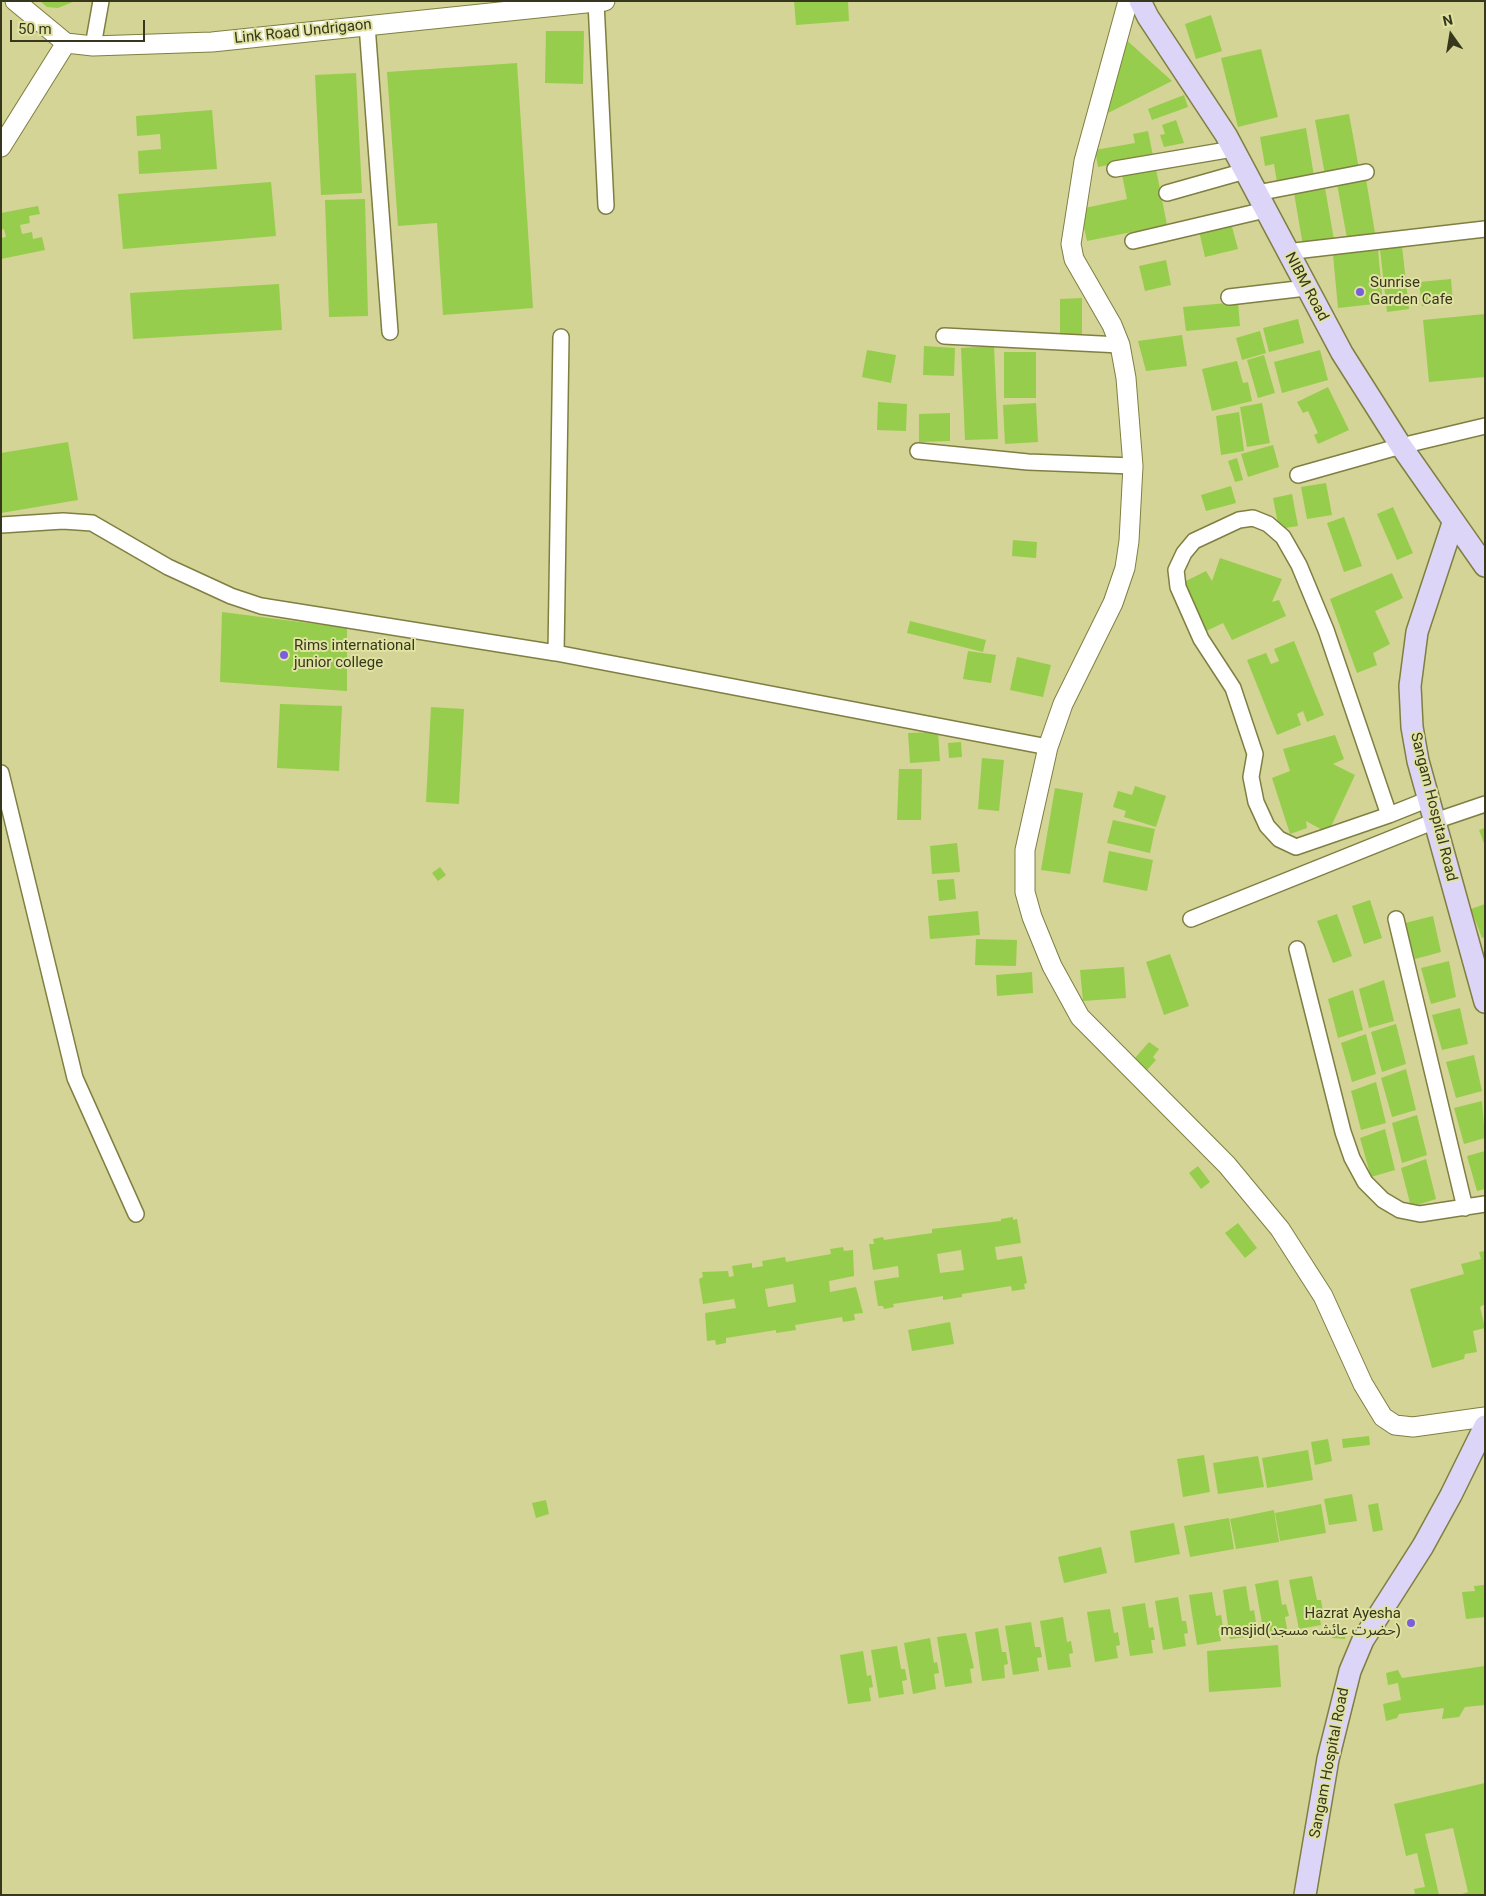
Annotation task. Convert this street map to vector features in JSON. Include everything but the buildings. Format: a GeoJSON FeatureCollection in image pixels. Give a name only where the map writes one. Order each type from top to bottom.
{"type":"FeatureCollection","features":[{"type":"Feature","properties":{"kind":"main road","name":"NIBM Road"},"geometry":{"type":"LineString","coordinates":[[1140,1],[1233,149],[1286,252],[1342,353],[1401,446],[1453,523],[1485,566]]}},
{"type":"Feature","properties":{"kind":"main road","name":"Sangam Hospital Road"},"geometry":{"type":"LineString","coordinates":[[1453,523],[1426,599],[1417,632],[1410,686],[1412,726],[1429,799],[1485,1002]]}},
{"type":"Feature","properties":{"kind":"main road","name":"Sangam Hospital Road"},"geometry":{"type":"LineString","coordinates":[[1305,1895],[1328,1760],[1350,1671],[1363,1640],[1423,1546],[1485,1426]]}},
{"type":"Feature","properties":{"kind":"street"},"geometry":{"type":"LineString","coordinates":[[1,147],[66,43],[15,1]]}},
{"type":"Feature","properties":{"kind":"street"},"geometry":{"type":"LineString","coordinates":[[93,46],[101,1]]}},
{"type":"Feature","properties":{"kind":"street"},"geometry":{"type":"LineString","coordinates":[[1128,1],[1084,161],[1071,244],[1074,259],[1112,325],[1120,345],[1130,414],[1133,466],[1130,541],[1113,603],[1063,704],[1048,747],[1025,850],[1023,872],[1025,892],[1032,917],[1052,966],[1080,1017],[1227,1165],[1276,1222],[1323,1296],[1363,1384],[1383,1417],[1394,1425],[1413,1427],[1485,1417]]}},
{"type":"Feature","properties":{"kind":"street"},"geometry":{"type":"LineString","coordinates":[[600,2],[606,206]]}},
{"type":"Feature","properties":{"kind":"street","name":"Link Road Undrigaon"},"geometry":{"type":"LineString","coordinates":[[66,43],[93,46],[212,42],[600,2]]}},
{"type":"Feature","properties":{"kind":"street"},"geometry":{"type":"LineString","coordinates":[[367,25],[390,332]]}},
{"type":"Feature","properties":{"kind":"street"},"geometry":{"type":"LineString","coordinates":[[1115,169],[1233,149]]}},
{"type":"Feature","properties":{"kind":"street"},"geometry":{"type":"LineString","coordinates":[[1166,193],[1245,171]]}},
{"type":"Feature","properties":{"kind":"street"},"geometry":{"type":"LineString","coordinates":[[1133,242],[1261,201],[1366,172]]}},
{"type":"Feature","properties":{"kind":"street"},"geometry":{"type":"LineString","coordinates":[[1286,252],[1485,229]]}},
{"type":"Feature","properties":{"kind":"street"},"geometry":{"type":"LineString","coordinates":[[1229,297],[1306,288]]}},
{"type":"Feature","properties":{"kind":"street"},"geometry":{"type":"LineString","coordinates":[[944,336],[1120,345]]}},
{"type":"Feature","properties":{"kind":"street"},"geometry":{"type":"LineString","coordinates":[[556,653],[561,337]]}},
{"type":"Feature","properties":{"kind":"street"},"geometry":{"type":"LineString","coordinates":[[1298,475],[1401,446],[1485,426]]}},
{"type":"Feature","properties":{"kind":"street"},"geometry":{"type":"LineString","coordinates":[[918,451],[1028,462],[1133,466]]}},
{"type":"Feature","properties":{"kind":"street"},"geometry":{"type":"LineString","coordinates":[[1389,815],[1326,630],[1299,565],[1283,537],[1268,524],[1253,518],[1239,520],[1194,540],[1184,553],[1176,570],[1178,587],[1201,639],[1233,688],[1255,754],[1251,777],[1256,802],[1267,826],[1279,839],[1296,847],[1389,815],[1429,799]]}},
{"type":"Feature","properties":{"kind":"street"},"geometry":{"type":"LineString","coordinates":[[1,526],[63,520],[92,523],[168,568],[231,596],[261,606],[556,653],[1048,747]]}},
{"type":"Feature","properties":{"kind":"street"},"geometry":{"type":"LineString","coordinates":[[1,773],[75,1078],[136,1214]]}},
{"type":"Feature","properties":{"kind":"street"},"geometry":{"type":"LineString","coordinates":[[1191,919],[1435,821],[1485,804]]}},
{"type":"Feature","properties":{"kind":"street"},"geometry":{"type":"LineString","coordinates":[[1396,919],[1466,1208]]}},
{"type":"Feature","properties":{"kind":"street"},"geometry":{"type":"LineString","coordinates":[[1297,949],[1344,1132],[1352,1158],[1365,1182],[1383,1200],[1400,1210],[1420,1214],[1485,1204]]}},
{"type":"Feature","properties":{"kind":"place","name":"Sunrise Garden Cafe"},"geometry":{"type":"Point","coordinates":[1360,292]}},
{"type":"Feature","properties":{"kind":"place","name":"Rims international junior college"},"geometry":{"type":"Point","coordinates":[284,655]}},
{"type":"Feature","properties":{"kind":"place","name":"Hazrat Ayesha masjid(حضرت عائشہ مسجد)"},"geometry":{"type":"Point","coordinates":[1411,1623]}}]}
